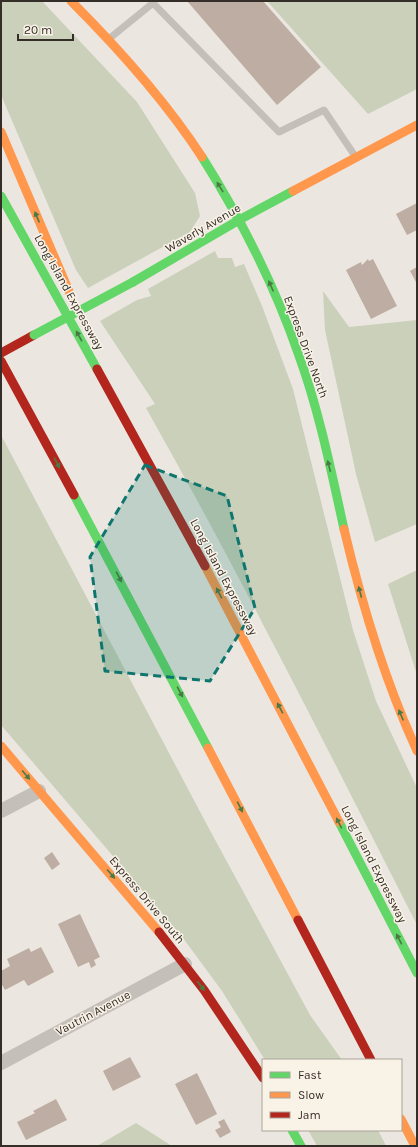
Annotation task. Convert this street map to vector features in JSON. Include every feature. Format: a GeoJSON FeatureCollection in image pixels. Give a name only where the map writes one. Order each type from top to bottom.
{"type":"FeatureCollection","features":[{"type":"Feature","properties":{"kind":"main road","name":"Express Drive North"},"geometry":{"type":"LineString","coordinates":[[71,1],[144,79],[177,122],[203,160],[239,220],[269,282],[301,362],[320,429],[367,619],[390,689],[417,751]]}},
{"type":"Feature","properties":{"kind":"main road","name":"Waverly Avenue"},"geometry":{"type":"LineString","coordinates":[[1,353],[133,282],[239,220],[417,125]]}},
{"type":"Feature","properties":{"kind":"main road"},"geometry":{"type":"LineString","coordinates":[[1,132],[119,407]]}},
{"type":"Feature","properties":{"kind":"main road","name":"Long Island Expressway"},"geometry":{"type":"LineString","coordinates":[[1,196],[119,407],[241,634],[417,973]]}},
{"type":"Feature","properties":{"kind":"main road"},"geometry":{"type":"LineString","coordinates":[[1,361],[169,671],[369,1059]]}},
{"type":"Feature","properties":{"kind":"main road"},"geometry":{"type":"LineString","coordinates":[[1,376],[38,429]]}},
{"type":"Feature","properties":{"kind":"main road","name":"Express Drive South"},"geometry":{"type":"LineString","coordinates":[[1,746],[151,921],[185,964],[238,1038],[262,1076]]}},
{"type":"Feature","properties":{"kind":"main road"},"geometry":{"type":"LineString","coordinates":[[402,1121],[415,1146]]}},
{"type":"Feature","properties":{"kind":"main road"},"geometry":{"type":"LineString","coordinates":[[293,1131],[301,1146]]}},
{"type":"Feature","properties":{"kind":"street"},"geometry":{"type":"LineString","coordinates":[[1,811],[39,791]]}},
{"type":"Feature","properties":{"kind":"street","name":"Vautrin Avenue"},"geometry":{"type":"LineString","coordinates":[[1,1063],[185,964]]}},
{"type":"Feature","properties":{"kind":"lane"},"geometry":{"type":"LineString","coordinates":[[108,39],[153,3],[279,132],[324,110],[356,157]]}},
{"type":"Feature","properties":{"kind":"highlighted area"},"geometry":{"type":"Polygon","coordinates":[[[145,465],[227,496],[255,608],[210,681],[105,671],[90,557],[145,465]]]}},
{"type":"Feature","properties":{"kind":"green space"},"geometry":{"type":"Polygon","coordinates":[[[1,1],[42,1],[137,102],[195,193],[200,216],[190,232],[88,288],[76,270],[1,95],[1,1]]]}},
{"type":"Feature","properties":{"kind":"green space"},"geometry":{"type":"Polygon","coordinates":[[[267,1],[417,1],[417,89],[368,114],[267,1]]]}},
{"type":"Feature","properties":{"kind":"green space"},"geometry":{"type":"Polygon","coordinates":[[[215,251],[218,258],[232,258],[235,267],[244,264],[262,306],[293,389],[353,630],[376,701],[417,788],[417,925],[251,601],[146,408],[155,404],[100,321],[137,300],[151,296],[148,289],[215,251]]]}},
{"type":"Feature","properties":{"kind":"green space"},"geometry":{"type":"Polygon","coordinates":[[[323,291],[349,327],[417,320],[417,524],[375,542],[356,474],[325,330],[323,291]]]}},
{"type":"Feature","properties":{"kind":"green space"},"geometry":{"type":"Polygon","coordinates":[[[1,435],[206,823],[310,1015],[341,1059],[264,1059],[222,991],[183,938],[1,725],[1,435]]]}},
{"type":"Feature","properties":{"kind":"green space"},"geometry":{"type":"Polygon","coordinates":[[[417,570],[417,675],[388,584],[417,570]]]}},
{"type":"Feature","properties":{"kind":"green space"},"geometry":{"type":"Polygon","coordinates":[[[136,1123],[172,1146],[97,1146],[136,1123]]]}},
{"type":"Feature","properties":{"kind":"green space"},"geometry":{"type":"Polygon","coordinates":[[[309,1131],[378,1131],[386,1146],[317,1146],[309,1131]]]}},
{"type":"Feature","properties":{"kind":"building"},"geometry":{"type":"Polygon","coordinates":[[[187,1],[263,1],[321,67],[277,105],[187,1]]]}},
{"type":"Feature","properties":{"kind":"building"},"geometry":{"type":"Polygon","coordinates":[[[417,203],[417,230],[407,235],[396,214],[417,203]]]}},
{"type":"Feature","properties":{"kind":"building"},"geometry":{"type":"Polygon","coordinates":[[[368,259],[369,261],[373,259],[397,306],[371,319],[346,270],[361,262],[362,265],[368,259]]]}},
{"type":"Feature","properties":{"kind":"building"},"geometry":{"type":"Polygon","coordinates":[[[417,267],[417,284],[410,271],[417,267]]]}},
{"type":"Feature","properties":{"kind":"building"},"geometry":{"type":"Polygon","coordinates":[[[52,852],[60,864],[52,870],[44,858],[52,852]]]}},
{"type":"Feature","properties":{"kind":"building"},"geometry":{"type":"Polygon","coordinates":[[[80,914],[100,957],[94,960],[96,965],[91,968],[89,962],[78,967],[58,924],[80,914]]]}},
{"type":"Feature","properties":{"kind":"building"},"geometry":{"type":"Polygon","coordinates":[[[41,947],[54,972],[28,986],[24,980],[5,990],[1,983],[1,971],[10,966],[7,959],[29,948],[31,952],[41,947]]]}},
{"type":"Feature","properties":{"kind":"building"},"geometry":{"type":"Polygon","coordinates":[[[130,1057],[141,1077],[113,1091],[103,1071],[130,1057]]]}},
{"type":"Feature","properties":{"kind":"building"},"geometry":{"type":"Polygon","coordinates":[[[197,1073],[217,1114],[196,1125],[175,1084],[197,1073]]]}},
{"type":"Feature","properties":{"kind":"building"},"geometry":{"type":"Polygon","coordinates":[[[56,1099],[67,1120],[26,1140],[17,1122],[35,1113],[33,1111],[56,1099]]]}},
{"type":"Feature","properties":{"kind":"building"},"geometry":{"type":"Polygon","coordinates":[[[224,1119],[231,1132],[220,1138],[215,1130],[221,1127],[218,1122],[224,1119]]]}},
{"type":"Feature","properties":{"kind":"traffic: fast"},"geometry":{"type":"LineString","coordinates":[[202,157],[256,252],[289,327],[318,418],[344,529]]}},
{"type":"Feature","properties":{"kind":"traffic: fast"},"geometry":{"type":"LineString","coordinates":[[133,282],[239,220],[293,191]]}},
{"type":"Feature","properties":{"kind":"traffic: fast"},"geometry":{"type":"LineString","coordinates":[[1,196],[97,369]]}},
{"type":"Feature","properties":{"kind":"traffic: fast"},"geometry":{"type":"LineString","coordinates":[[34,335],[133,282]]}},
{"type":"Feature","properties":{"kind":"traffic: fast"},"geometry":{"type":"LineString","coordinates":[[74,495],[208,748]]}},
{"type":"Feature","properties":{"kind":"traffic: fast"},"geometry":{"type":"LineString","coordinates":[[339,822],[417,973]]}},
{"type":"Feature","properties":{"kind":"traffic: fast"},"geometry":{"type":"LineString","coordinates":[[293,1131],[301,1146]]}},
{"type":"Feature","properties":{"kind":"traffic: slow"},"geometry":{"type":"LineString","coordinates":[[71,1],[107,38],[157,95],[173,115],[202,157]]}},
{"type":"Feature","properties":{"kind":"traffic: slow"},"geometry":{"type":"LineString","coordinates":[[293,191],[417,125]]}},
{"type":"Feature","properties":{"kind":"traffic: slow"},"geometry":{"type":"LineString","coordinates":[[1,132],[71,296]]}},
{"type":"Feature","properties":{"kind":"traffic: slow"},"geometry":{"type":"LineString","coordinates":[[344,529],[358,586],[375,642],[394,697],[417,751]]}},
{"type":"Feature","properties":{"kind":"traffic: slow"},"geometry":{"type":"LineString","coordinates":[[205,566],[339,822]]}},
{"type":"Feature","properties":{"kind":"traffic: slow"},"geometry":{"type":"LineString","coordinates":[[1,746],[159,932]]}},
{"type":"Feature","properties":{"kind":"traffic: slow"},"geometry":{"type":"LineString","coordinates":[[208,748],[298,920]]}},
{"type":"Feature","properties":{"kind":"traffic: slow"},"geometry":{"type":"LineString","coordinates":[[402,1121],[415,1146]]}},
{"type":"Feature","properties":{"kind":"traffic: jam"},"geometry":{"type":"LineString","coordinates":[[1,353],[34,335]]}},
{"type":"Feature","properties":{"kind":"traffic: jam"},"geometry":{"type":"LineString","coordinates":[[1,361],[74,495]]}},
{"type":"Feature","properties":{"kind":"traffic: jam"},"geometry":{"type":"LineString","coordinates":[[97,369],[205,566]]}},
{"type":"Feature","properties":{"kind":"traffic: jam"},"geometry":{"type":"LineString","coordinates":[[298,920],[370,1059]]}},
{"type":"Feature","properties":{"kind":"traffic: jam"},"geometry":{"type":"LineString","coordinates":[[159,932],[204,990],[262,1077]]}}]}
